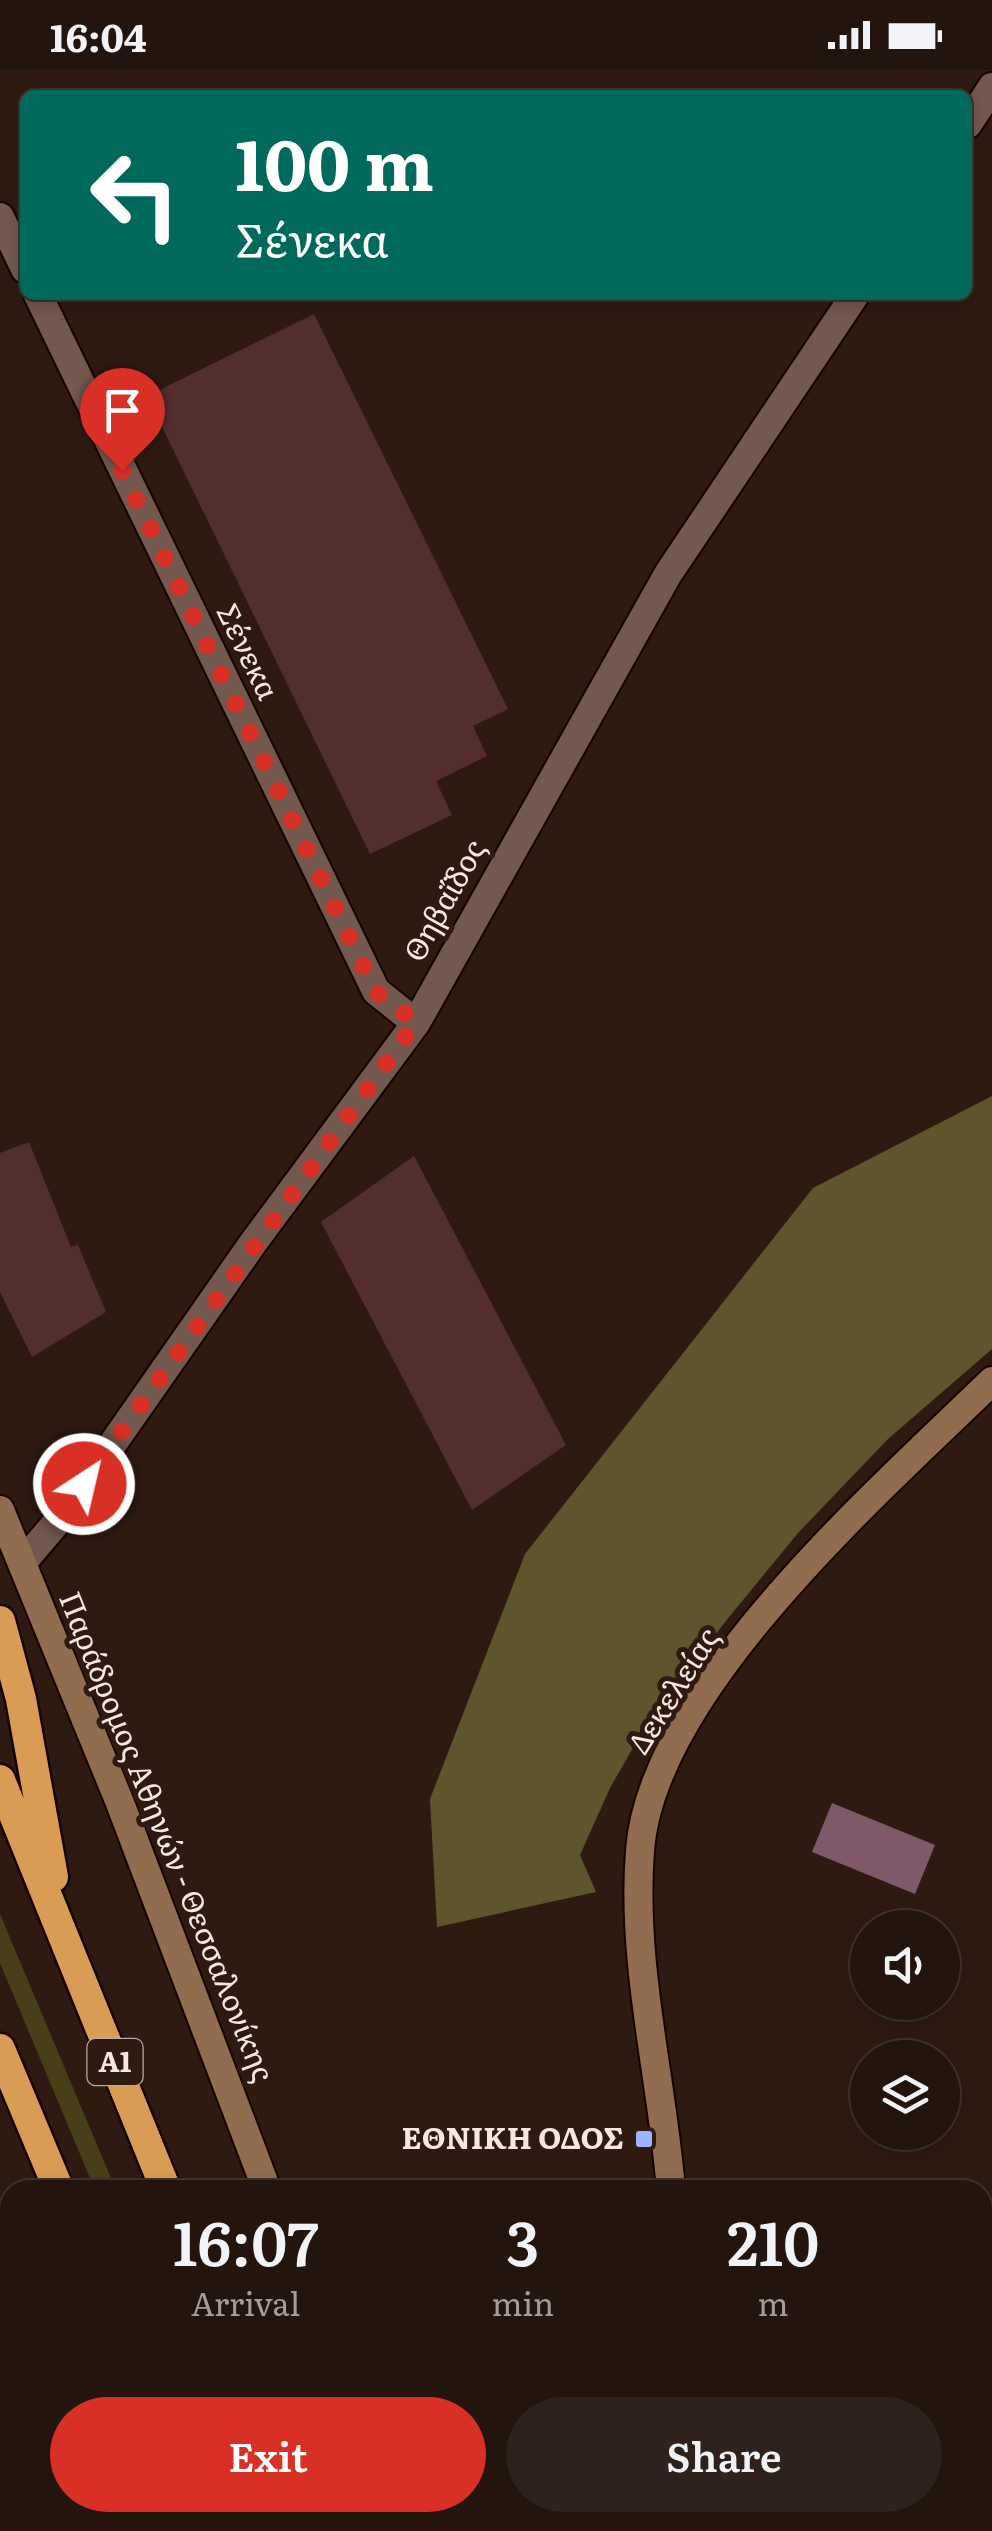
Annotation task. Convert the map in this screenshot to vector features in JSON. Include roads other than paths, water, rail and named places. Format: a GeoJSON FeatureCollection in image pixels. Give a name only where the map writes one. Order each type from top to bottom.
{"type":"FeatureCollection","features":[{"type":"Feature","properties":{"kind":"highway"},"geometry":{"type":"LineString","coordinates":[[0,1622],[22,1698],[64,1934]]}},
{"type":"Feature","properties":{"kind":"highway","name":"Α1"},"geometry":{"type":"LineString","coordinates":[[0,1780],[162,2180]]}},
{"type":"Feature","properties":{"kind":"highway"},"geometry":{"type":"LineString","coordinates":[[0,2049],[55,2180]]}},
{"type":"Feature","properties":{"kind":"main road","name":"Δεκελείας"},"geometry":{"type":"LineString","coordinates":[[670,2180],[644,1978],[640,1853],[652,1792],[681,1729],[743,1640],[854,1516],[992,1381]]}},
{"type":"Feature","properties":{"kind":"main road","name":"Παράδρομος Αθηνών - Θεσσαλονίκης"},"geometry":{"type":"LineString","coordinates":[[0,1510],[134,1839],[262,2180]]}},
{"type":"Feature","properties":{"kind":"street"},"geometry":{"type":"LineString","coordinates":[[972,118],[992,87]]}},
{"type":"Feature","properties":{"kind":"street"},"geometry":{"type":"LineString","coordinates":[[0,217],[20,259]]}},
{"type":"Feature","properties":{"kind":"street","name":"Σένεκα"},"geometry":{"type":"LineString","coordinates":[[40,300],[376,992],[416,1022]]}},
{"type":"Feature","properties":{"kind":"street","name":"Θηβαΐδος"},"geometry":{"type":"LineString","coordinates":[[22,1563],[63,1514],[253,1243],[416,1022],[668,574],[852,300]]}},
{"type":"Feature","properties":{"kind":"place","name":"ΕΘΝΙΚΗ ΟΔΟΣ"},"geometry":{"type":"Point","coordinates":[644,2139]}}]}
